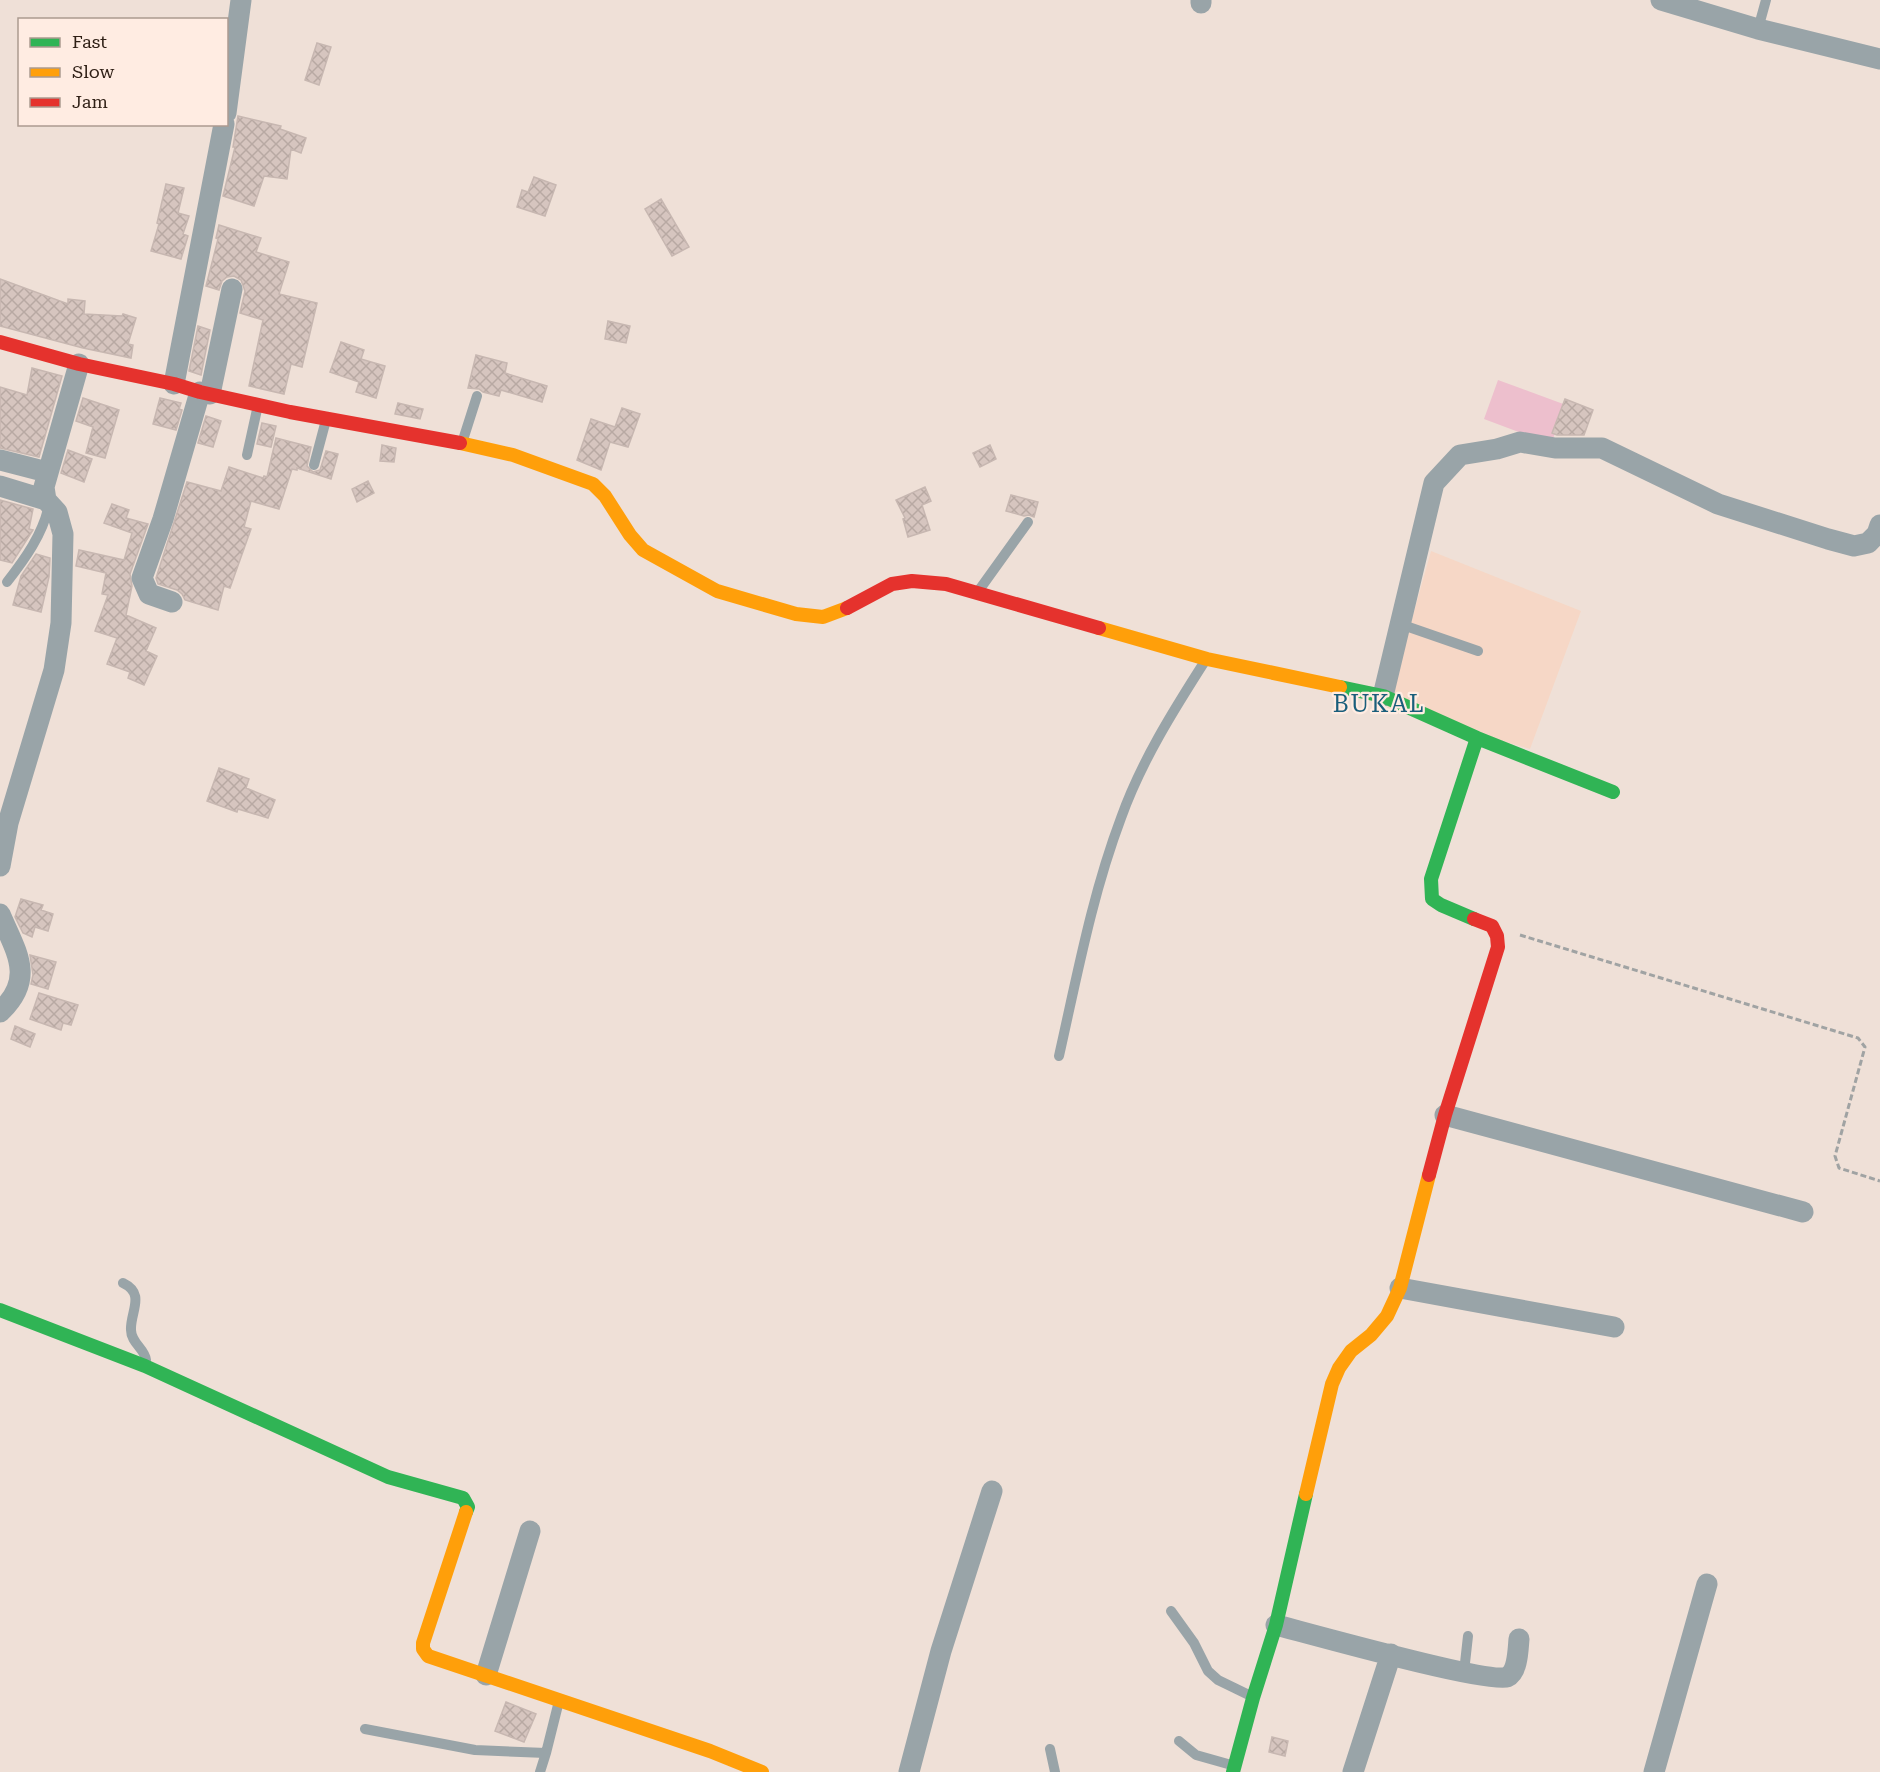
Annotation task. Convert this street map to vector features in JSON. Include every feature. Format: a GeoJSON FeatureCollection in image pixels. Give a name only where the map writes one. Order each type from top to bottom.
{"type":"FeatureCollection","features":[{"type":"Feature","properties":{"kind":"street"},"geometry":{"type":"LineString","coordinates":[[228,98],[241,0]]}},
{"type":"Feature","properties":{"kind":"street"},"geometry":{"type":"LineString","coordinates":[[1661,0],[1758,29],[1880,59]]}},
{"type":"Feature","properties":{"kind":"street"},"geometry":{"type":"LineString","coordinates":[[174,384],[224,126]]}},
{"type":"Feature","properties":{"kind":"street"},"geometry":{"type":"LineString","coordinates":[[172,602],[149,594],[142,578],[205,393],[232,289]]}},
{"type":"Feature","properties":{"kind":"street"},"geometry":{"type":"LineString","coordinates":[[0,342],[79,364],[326,420],[462,443],[513,455],[593,484],[605,496],[630,535],[644,550],[668,566],[717,591],[796,614],[823,616],[839,612],[892,584],[912,581],[946,584],[1207,659],[1383,696],[1477,738],[1613,792]]}},
{"type":"Feature","properties":{"kind":"street"},"geometry":{"type":"LineString","coordinates":[[47,502],[44,487],[47,472],[79,364]]}},
{"type":"Feature","properties":{"kind":"street"},"geometry":{"type":"LineString","coordinates":[[1383,696],[1434,483],[1460,455],[1520,442],[1555,448],[1602,448],[1718,504],[1828,539],[1854,546],[1868,543],[1877,534],[1880,525]]}},
{"type":"Feature","properties":{"kind":"street"},"geometry":{"type":"LineString","coordinates":[[0,460],[47,472]]}},
{"type":"Feature","properties":{"kind":"street"},"geometry":{"type":"LineString","coordinates":[[0,486],[47,502],[57,512],[63,534],[62,590],[54,670],[8,823],[0,866]]}},
{"type":"Feature","properties":{"kind":"street"},"geometry":{"type":"LineString","coordinates":[[1234,1769],[1276,1625],[1332,1384],[1339,1368],[1351,1351],[1371,1335],[1387,1316],[1400,1288],[1445,1115],[1498,947],[1497,936],[1492,926],[1440,905],[1432,899],[1430,889],[1431,879],[1477,738]]}},
{"type":"Feature","properties":{"kind":"street"},"geometry":{"type":"LineString","coordinates":[[0,914],[20,960],[20,981],[15,996],[0,1012]]}},
{"type":"Feature","properties":{"kind":"street"},"geometry":{"type":"LineString","coordinates":[[1445,1115],[1803,1212]]}},
{"type":"Feature","properties":{"kind":"street"},"geometry":{"type":"LineString","coordinates":[[1400,1288],[1614,1327]]}},
{"type":"Feature","properties":{"kind":"street"},"geometry":{"type":"LineString","coordinates":[[0,1310],[145,1366],[388,1477],[463,1498],[468,1507],[423,1643],[423,1649],[428,1656],[729,1758],[762,1772]]}},
{"type":"Feature","properties":{"kind":"street"},"geometry":{"type":"LineString","coordinates":[[909,1772],[941,1651],[992,1491]]}},
{"type":"Feature","properties":{"kind":"street"},"geometry":{"type":"LineString","coordinates":[[486,1676],[530,1530]]}},
{"type":"Feature","properties":{"kind":"street"},"geometry":{"type":"LineString","coordinates":[[1654,1772],[1707,1584]]}},
{"type":"Feature","properties":{"kind":"street"},"geometry":{"type":"LineString","coordinates":[[1276,1625],[1464,1672],[1503,1678],[1515,1669],[1520,1639]]}},
{"type":"Feature","properties":{"kind":"street"},"geometry":{"type":"LineString","coordinates":[[1353,1772],[1391,1654]]}},
{"type":"Feature","properties":{"kind":"lane"},"geometry":{"type":"LineString","coordinates":[[1758,29],[1766,0]]}},
{"type":"Feature","properties":{"kind":"lane"},"geometry":{"type":"LineString","coordinates":[[462,443],[477,396]]}},
{"type":"Feature","properties":{"kind":"lane"},"geometry":{"type":"LineString","coordinates":[[246,455],[258,405]]}},
{"type":"Feature","properties":{"kind":"lane"},"geometry":{"type":"LineString","coordinates":[[314,465],[326,420]]}},
{"type":"Feature","properties":{"kind":"lane"},"geometry":{"type":"LineString","coordinates":[[7,582],[26,558],[39,533],[47,502]]}},
{"type":"Feature","properties":{"kind":"lane"},"geometry":{"type":"LineString","coordinates":[[977,593],[1028,522]]}},
{"type":"Feature","properties":{"kind":"lane"},"geometry":{"type":"LineString","coordinates":[[1400,624],[1478,651]]}},
{"type":"Feature","properties":{"kind":"lane"},"geometry":{"type":"LineString","coordinates":[[1059,1056],[1093,909],[1120,818],[1137,778],[1173,710],[1207,659]]}},
{"type":"Feature","properties":{"kind":"lane"},"geometry":{"type":"LineString","coordinates":[[123,1282],[131,1287],[136,1298],[130,1330],[132,1338],[147,1357],[145,1366]]}},
{"type":"Feature","properties":{"kind":"lane"},"geometry":{"type":"LineString","coordinates":[[1171,1611],[1190,1636],[1208,1671],[1218,1680],[1253,1698]]}},
{"type":"Feature","properties":{"kind":"lane"},"geometry":{"type":"LineString","coordinates":[[1464,1672],[1468,1636]]}},
{"type":"Feature","properties":{"kind":"lane"},"geometry":{"type":"LineString","coordinates":[[540,1772],[560,1701]]}},
{"type":"Feature","properties":{"kind":"lane"},"geometry":{"type":"LineString","coordinates":[[365,1729],[475,1750],[546,1753]]}},
{"type":"Feature","properties":{"kind":"lane"},"geometry":{"type":"LineString","coordinates":[[1179,1741],[1196,1755],[1234,1769]]}},
{"type":"Feature","properties":{"kind":"lane"},"geometry":{"type":"LineString","coordinates":[[1050,1749],[1055,1772]]}},
{"type":"Feature","properties":{"kind":"path"},"geometry":{"type":"LineString","coordinates":[[1492,926],[1858,1038],[1865,1047],[1835,1156],[1839,1168],[1880,1181]]}},
{"type":"Feature","properties":{"kind":"shaded area"},"geometry":{"type":"Polygon","coordinates":[[[1498,380],[1566,405],[1551,444],[1484,419],[1498,380]]]}},
{"type":"Feature","properties":{"kind":"shaded area"},"geometry":{"type":"Polygon","coordinates":[[[1431,551],[1581,611],[1530,749],[1387,708],[1431,551]]]}},
{"type":"Feature","properties":{"kind":"building"},"geometry":{"type":"Polygon","coordinates":[[[317,43],[331,47],[319,85],[305,80],[317,43]]]}},
{"type":"Feature","properties":{"kind":"building"},"geometry":{"type":"Polygon","coordinates":[[[238,116],[281,126],[280,129],[306,138],[301,153],[291,149],[287,179],[264,176],[254,206],[223,196],[235,147],[233,147],[238,116]]]}},
{"type":"Feature","properties":{"kind":"building"},"geometry":{"type":"Polygon","coordinates":[[[534,177],[556,185],[545,216],[517,207],[522,190],[528,192],[534,177]]]}},
{"type":"Feature","properties":{"kind":"building"},"geometry":{"type":"Polygon","coordinates":[[[166,184],[184,188],[178,213],[189,216],[183,234],[188,236],[181,259],[151,251],[159,224],[157,223],[166,184]]]}},
{"type":"Feature","properties":{"kind":"building"},"geometry":{"type":"Polygon","coordinates":[[[661,199],[689,247],[672,256],[645,209],[661,199]]]}},
{"type":"Feature","properties":{"kind":"building"},"geometry":{"type":"Polygon","coordinates":[[[219,225],[261,238],[256,252],[289,262],[279,294],[317,303],[302,367],[291,364],[284,394],[249,386],[263,320],[240,313],[245,291],[241,280],[234,276],[227,277],[222,281],[219,290],[206,286],[218,239],[216,238],[219,225]]]}},
{"type":"Feature","properties":{"kind":"building"},"geometry":{"type":"Polygon","coordinates":[[[0,279],[68,304],[68,299],[85,301],[84,314],[122,316],[123,314],[136,318],[128,344],[133,345],[131,358],[0,326],[0,279]]]}},
{"type":"Feature","properties":{"kind":"building"},"geometry":{"type":"Polygon","coordinates":[[[608,321],[630,326],[626,343],[605,339],[608,321]]]}},
{"type":"Feature","properties":{"kind":"building"},"geometry":{"type":"Polygon","coordinates":[[[198,326],[210,330],[201,375],[189,371],[198,326]]]}},
{"type":"Feature","properties":{"kind":"building"},"geometry":{"type":"Polygon","coordinates":[[[341,342],[364,350],[361,359],[385,366],[376,398],[356,392],[359,382],[330,372],[341,342]]]}},
{"type":"Feature","properties":{"kind":"building"},"geometry":{"type":"Polygon","coordinates":[[[476,355],[507,363],[505,373],[547,386],[542,402],[501,390],[499,396],[468,388],[476,355]]]}},
{"type":"Feature","properties":{"kind":"building"},"geometry":{"type":"Polygon","coordinates":[[[32,368],[62,376],[39,457],[0,448],[0,387],[27,395],[32,368]]]}},
{"type":"Feature","properties":{"kind":"building"},"geometry":{"type":"Polygon","coordinates":[[[83,398],[119,410],[105,458],[86,453],[93,427],[76,421],[83,398]]]}},
{"type":"Feature","properties":{"kind":"building"},"geometry":{"type":"Polygon","coordinates":[[[160,398],[181,403],[179,409],[182,410],[176,430],[153,424],[160,398]]]}},
{"type":"Feature","properties":{"kind":"building"},"geometry":{"type":"Polygon","coordinates":[[[1565,399],[1593,410],[1584,435],[1552,433],[1565,399]]]}},
{"type":"Feature","properties":{"kind":"building"},"geometry":{"type":"Polygon","coordinates":[[[398,403],[423,409],[420,419],[395,414],[398,403]]]}},
{"type":"Feature","properties":{"kind":"building"},"geometry":{"type":"Polygon","coordinates":[[[622,408],[640,414],[628,447],[610,442],[601,470],[577,460],[591,419],[615,427],[622,408]]]}},
{"type":"Feature","properties":{"kind":"building"},"geometry":{"type":"Polygon","coordinates":[[[206,416],[221,421],[213,447],[198,443],[206,416]]]}},
{"type":"Feature","properties":{"kind":"building"},"geometry":{"type":"Polygon","coordinates":[[[262,423],[276,426],[271,447],[257,444],[262,423]]]}},
{"type":"Feature","properties":{"kind":"building"},"geometry":{"type":"Polygon","coordinates":[[[276,438],[311,447],[307,466],[313,472],[320,470],[326,451],[338,454],[331,479],[297,468],[297,470],[292,469],[279,509],[251,501],[244,527],[251,529],[230,588],[224,586],[218,610],[185,600],[177,590],[158,584],[156,578],[187,482],[221,491],[229,467],[263,478],[267,477],[276,438]]]}},
{"type":"Feature","properties":{"kind":"building"},"geometry":{"type":"Polygon","coordinates":[[[382,445],[396,448],[394,462],[380,461],[382,445]]]}},
{"type":"Feature","properties":{"kind":"building"},"geometry":{"type":"Polygon","coordinates":[[[990,445],[996,459],[980,467],[973,453],[990,445]]]}},
{"type":"Feature","properties":{"kind":"building"},"geometry":{"type":"Polygon","coordinates":[[[68,450],[92,459],[84,482],[61,473],[68,450]]]}},
{"type":"Feature","properties":{"kind":"building"},"geometry":{"type":"Polygon","coordinates":[[[368,481],[374,493],[357,502],[352,489],[368,481]]]}},
{"type":"Feature","properties":{"kind":"building"},"geometry":{"type":"Polygon","coordinates":[[[925,487],[931,501],[922,505],[930,530],[908,537],[903,519],[905,518],[896,500],[925,487]]]}},
{"type":"Feature","properties":{"kind":"building"},"geometry":{"type":"Polygon","coordinates":[[[1011,495],[1038,502],[1034,517],[1006,511],[1011,495]]]}},
{"type":"Feature","properties":{"kind":"building"},"geometry":{"type":"Polygon","coordinates":[[[0,500],[33,509],[29,529],[33,530],[12,563],[0,560],[0,500]]]}},
{"type":"Feature","properties":{"kind":"building"},"geometry":{"type":"Polygon","coordinates":[[[112,504],[129,510],[126,518],[148,524],[130,574],[132,586],[126,615],[156,628],[146,651],[157,656],[144,685],[128,678],[130,672],[107,664],[117,638],[95,631],[108,595],[102,594],[106,573],[76,566],[79,550],[124,560],[132,533],[104,523],[112,504]]]}},
{"type":"Feature","properties":{"kind":"building"},"geometry":{"type":"Polygon","coordinates":[[[36,554],[50,558],[49,577],[41,612],[13,605],[21,576],[36,554]]]}},
{"type":"Feature","properties":{"kind":"building"},"geometry":{"type":"Polygon","coordinates":[[[219,768],[249,779],[246,788],[275,800],[268,818],[238,809],[237,812],[207,801],[219,768]]]}},
{"type":"Feature","properties":{"kind":"building"},"geometry":{"type":"Polygon","coordinates":[[[21,899],[43,905],[41,910],[53,914],[48,931],[35,927],[32,937],[23,933],[15,917],[21,899]]]}},
{"type":"Feature","properties":{"kind":"building"},"geometry":{"type":"Polygon","coordinates":[[[30,955],[56,962],[48,989],[31,984],[33,975],[30,955]]]}},
{"type":"Feature","properties":{"kind":"building"},"geometry":{"type":"Polygon","coordinates":[[[39,993],[78,1005],[71,1025],[63,1023],[61,1030],[30,1019],[39,993]]]}},
{"type":"Feature","properties":{"kind":"building"},"geometry":{"type":"Polygon","coordinates":[[[15,1026],[35,1034],[30,1047],[11,1039],[15,1026]]]}},
{"type":"Feature","properties":{"kind":"building"},"geometry":{"type":"Polygon","coordinates":[[[506,1702],[536,1714],[524,1742],[495,1731],[506,1702]]]}},
{"type":"Feature","properties":{"kind":"building"},"geometry":{"type":"Polygon","coordinates":[[[1272,1737],[1288,1741],[1285,1756],[1269,1752],[1272,1737]]]}},
{"type":"Feature","properties":{"kind":"traffic: fast"},"geometry":{"type":"LineString","coordinates":[[1340,687],[1383,696],[1477,738],[1613,792]]}},
{"type":"Feature","properties":{"kind":"traffic: fast"},"geometry":{"type":"LineString","coordinates":[[1474,919],[1432,899],[1431,879],[1477,738]]}},
{"type":"Feature","properties":{"kind":"traffic: fast"},"geometry":{"type":"LineString","coordinates":[[0,1310],[145,1366],[388,1477],[463,1498],[468,1507],[466,1512]]}},
{"type":"Feature","properties":{"kind":"traffic: fast"},"geometry":{"type":"LineString","coordinates":[[1233,1772],[1276,1625],[1306,1494]]}},
{"type":"Feature","properties":{"kind":"traffic: slow"},"geometry":{"type":"LineString","coordinates":[[460,443],[513,455],[593,484],[605,496],[630,535],[643,550],[717,591],[796,614],[823,617],[847,608]]}},
{"type":"Feature","properties":{"kind":"traffic: slow"},"geometry":{"type":"LineString","coordinates":[[1099,628],[1207,659],[1340,687]]}},
{"type":"Feature","properties":{"kind":"traffic: slow"},"geometry":{"type":"LineString","coordinates":[[1306,1494],[1332,1384],[1339,1368],[1351,1351],[1371,1335],[1387,1316],[1400,1288],[1429,1175]]}},
{"type":"Feature","properties":{"kind":"traffic: slow"},"geometry":{"type":"LineString","coordinates":[[466,1512],[423,1643],[423,1649],[428,1656],[710,1751],[762,1772]]}},
{"type":"Feature","properties":{"kind":"traffic: jam"},"geometry":{"type":"LineString","coordinates":[[0,342],[79,364],[290,412],[460,443]]}},
{"type":"Feature","properties":{"kind":"traffic: jam"},"geometry":{"type":"LineString","coordinates":[[847,608],[892,584],[912,581],[946,584],[1099,628]]}},
{"type":"Feature","properties":{"kind":"traffic: jam"},"geometry":{"type":"LineString","coordinates":[[1429,1175],[1445,1115],[1498,947],[1497,936],[1492,926],[1474,919]]}},
{"type":"Feature","properties":{"kind":"district","name":"BUKAL"},"geometry":{"type":"Point","coordinates":[1379,704]}}]}
